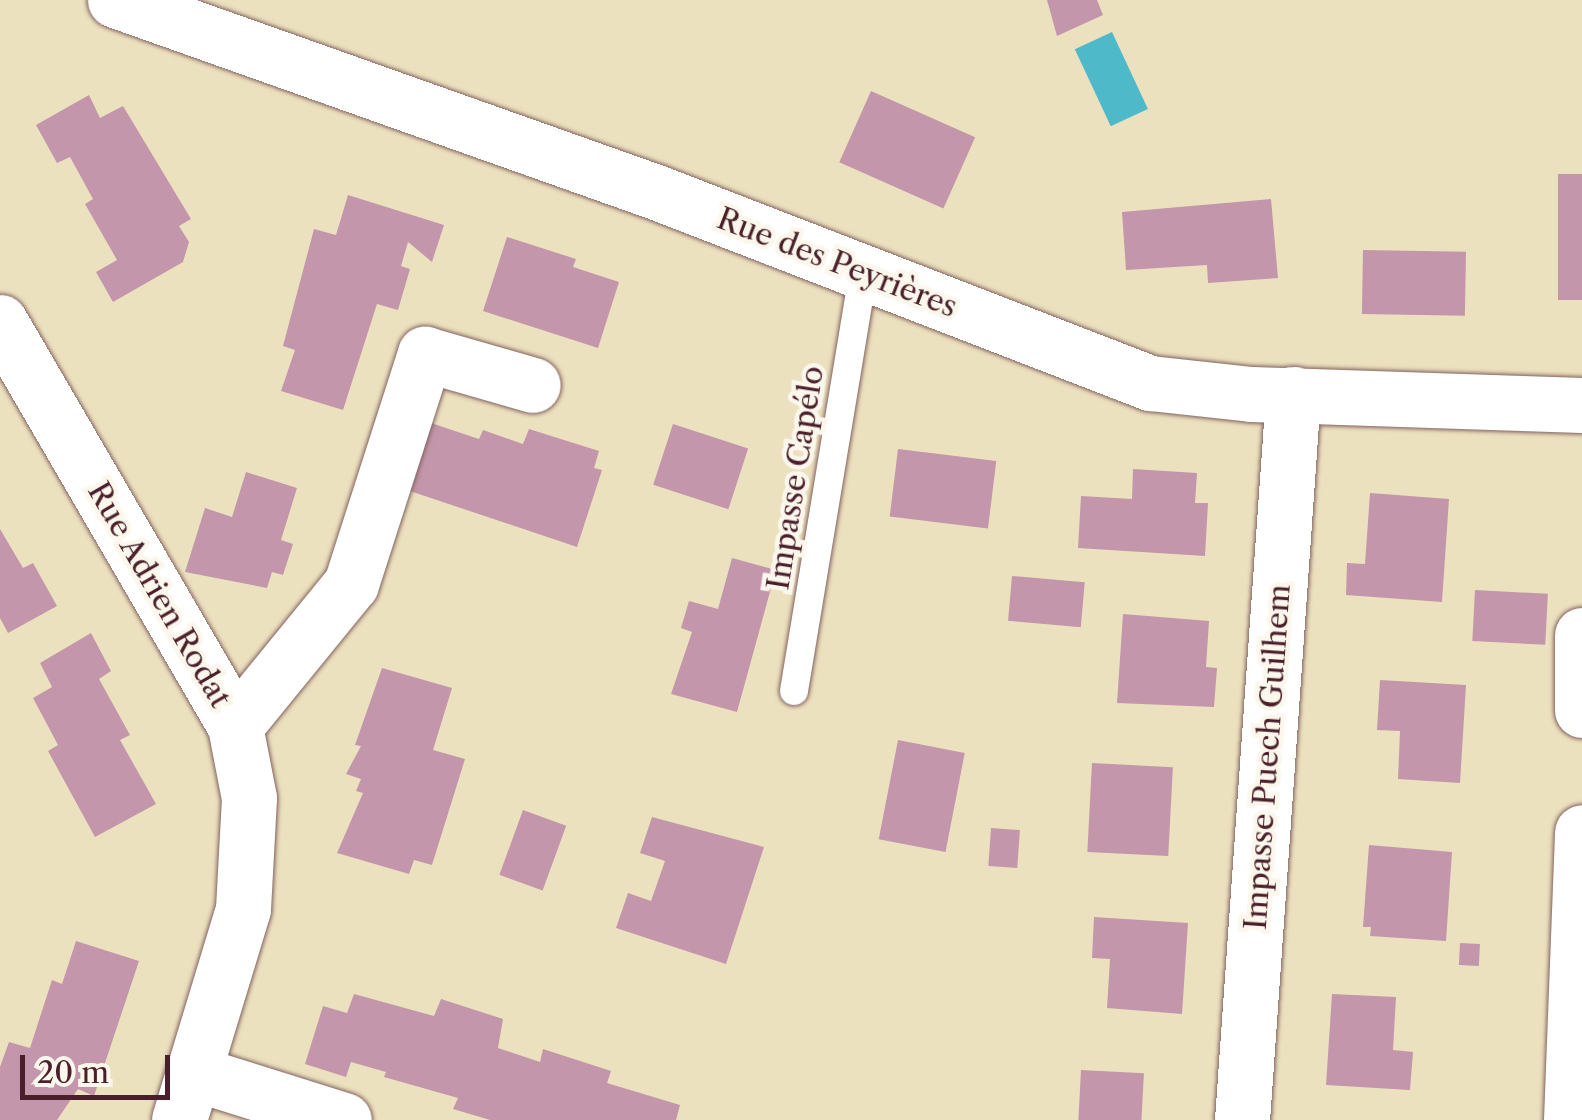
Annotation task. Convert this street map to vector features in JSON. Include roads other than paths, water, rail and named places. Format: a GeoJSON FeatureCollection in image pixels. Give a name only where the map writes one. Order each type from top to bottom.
{"type":"FeatureCollection","features":[{"type":"Feature","properties":{"kind":"street","name":"Rue des Peyrières"},"geometry":{"type":"LineString","coordinates":[[115,0],[537,148],[1150,383],[1293,394],[1582,405]]}},
{"type":"Feature","properties":{"kind":"street","name":"Rue Adrien Rodat"},"geometry":{"type":"LineString","coordinates":[[0,322],[235,726],[249,798],[243,909],[186,1097]]}},
{"type":"Feature","properties":{"kind":"street"},"geometry":{"type":"LineString","coordinates":[[235,726],[351,584],[425,354],[533,385]]}},
{"type":"Feature","properties":{"kind":"street","name":"Impasse Puech Guilhem"},"geometry":{"type":"LineString","coordinates":[[1242,1120],[1293,394]]}},
{"type":"Feature","properties":{"kind":"street"},"geometry":{"type":"LineString","coordinates":[[1582,634],[1582,710]]}},
{"type":"Feature","properties":{"kind":"street"},"geometry":{"type":"LineString","coordinates":[[1571,1120],[1582,832]]}},
{"type":"Feature","properties":{"kind":"street"},"geometry":{"type":"LineString","coordinates":[[186,1097],[344,1120]]}},
{"type":"Feature","properties":{"kind":"lane","name":"Impasse Capélo"},"geometry":{"type":"LineString","coordinates":[[794,691],[863,276]]}},
{"type":"Feature","properties":{"kind":"water"},"geometry":{"type":"Polygon","coordinates":[[[1112,32],[1148,109],[1111,126],[1075,49],[1112,32]]]}}]}
